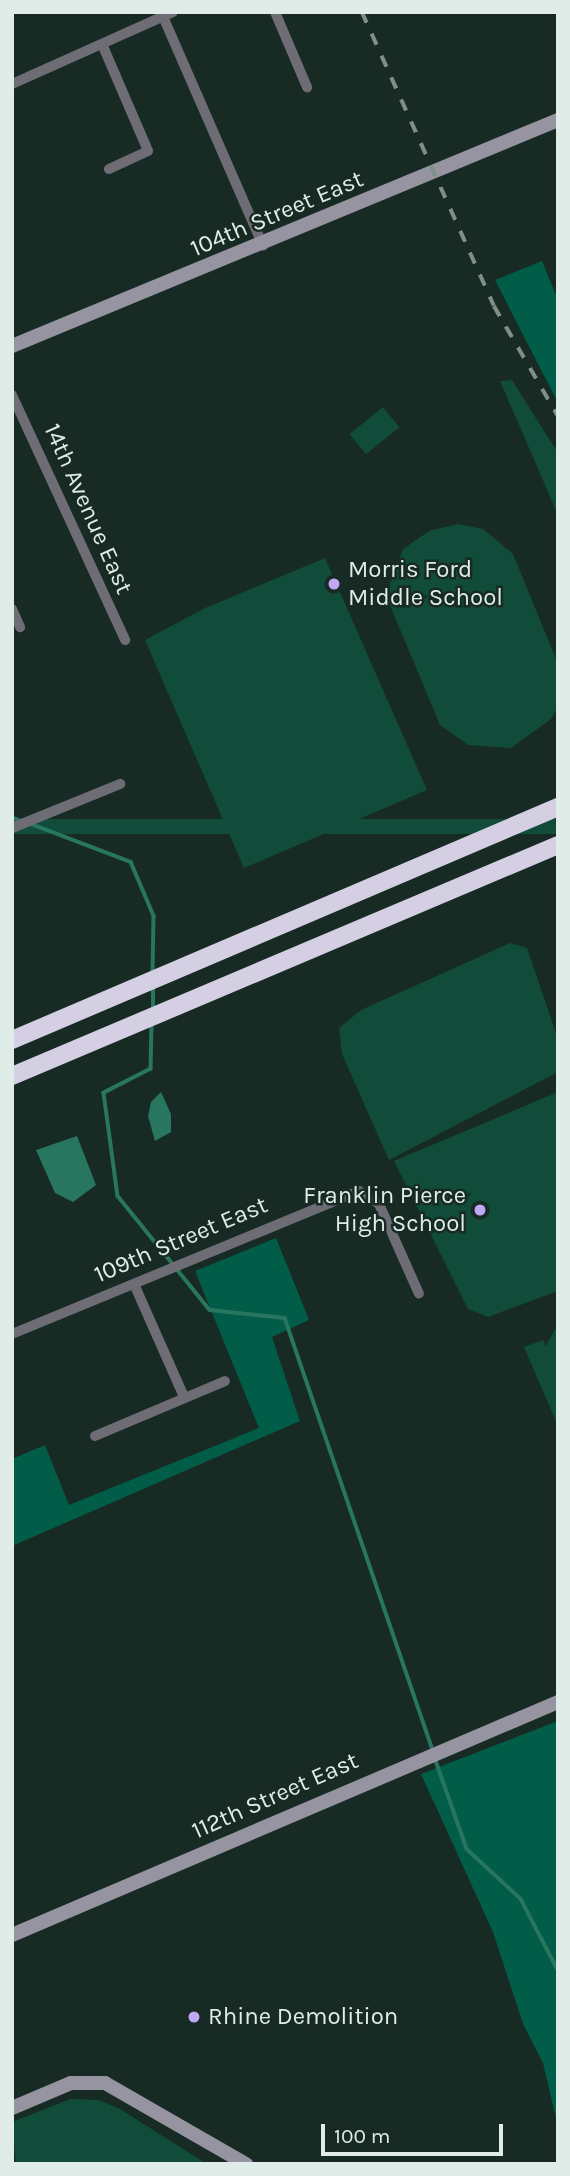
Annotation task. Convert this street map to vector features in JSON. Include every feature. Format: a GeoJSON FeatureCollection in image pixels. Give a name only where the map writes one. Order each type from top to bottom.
{"type":"FeatureCollection","features":[{"type":"Feature","properties":{"kind":"highway"},"geometry":{"type":"LineString","coordinates":[[12,1040],[520,824],[558,805]]}},
{"type":"Feature","properties":{"kind":"highway"},"geometry":{"type":"LineString","coordinates":[[12,1076],[558,847]]}},
{"type":"Feature","properties":{"kind":"street"},"geometry":{"type":"LineString","coordinates":[[275,12],[307,86]]}},
{"type":"Feature","properties":{"kind":"street"},"geometry":{"type":"LineString","coordinates":[[12,84],[165,14],[263,246]]}},
{"type":"Feature","properties":{"kind":"street"},"geometry":{"type":"LineString","coordinates":[[102,44],[148,151],[109,169]]}},
{"type":"Feature","properties":{"kind":"street","name":"104th Street East"},"geometry":{"type":"LineString","coordinates":[[12,346],[263,246],[558,120]]}},
{"type":"Feature","properties":{"kind":"street","name":"14th Avenue East"},"geometry":{"type":"LineString","coordinates":[[12,395],[125,640]]}},
{"type":"Feature","properties":{"kind":"street"},"geometry":{"type":"LineString","coordinates":[[12,609],[20,627]]}},
{"type":"Feature","properties":{"kind":"street"},"geometry":{"type":"LineString","coordinates":[[12,828],[120,784]]}},
{"type":"Feature","properties":{"kind":"street","name":"109th Street East"},"geometry":{"type":"LineString","coordinates":[[12,1334],[346,1193],[367,1192],[391,1226],[419,1294]]}},
{"type":"Feature","properties":{"kind":"street"},"geometry":{"type":"LineString","coordinates":[[134,1284],[184,1397]]}},
{"type":"Feature","properties":{"kind":"street"},"geometry":{"type":"LineString","coordinates":[[95,1436],[225,1381]]}},
{"type":"Feature","properties":{"kind":"street","name":"112th Street East"},"geometry":{"type":"LineString","coordinates":[[12,1935],[558,1702]]}},
{"type":"Feature","properties":{"kind":"street"},"geometry":{"type":"LineString","coordinates":[[12,2108],[71,2083],[105,2083],[246,2164]]}},
{"type":"Feature","properties":{"kind":"shaded area"},"geometry":{"type":"Polygon","coordinates":[[[542,261],[558,300],[558,403],[495,280],[542,261]]]}},
{"type":"Feature","properties":{"kind":"shaded area"},"geometry":{"type":"Polygon","coordinates":[[[512,380],[558,453],[558,515],[500,381],[512,380]]]}},
{"type":"Feature","properties":{"kind":"shaded area"},"geometry":{"type":"Polygon","coordinates":[[[383,407],[399,427],[366,454],[350,434],[383,407]]]}},
{"type":"Feature","properties":{"kind":"shaded area"},"geometry":{"type":"Polygon","coordinates":[[[458,524],[483,529],[513,554],[558,664],[558,706],[551,719],[511,748],[468,745],[440,725],[389,603],[390,584],[403,549],[429,531],[458,524]]]}},
{"type":"Feature","properties":{"kind":"shaded area"},"geometry":{"type":"Polygon","coordinates":[[[325,558],[427,790],[244,868],[145,640],[205,608],[325,558]]]}},
{"type":"Feature","properties":{"kind":"shaded area"},"geometry":{"type":"Polygon","coordinates":[[[12,819],[558,819],[558,834],[12,834],[12,819]]]}},
{"type":"Feature","properties":{"kind":"shaded area"},"geometry":{"type":"Polygon","coordinates":[[[510,943],[527,948],[558,1039],[558,1072],[389,1160],[342,1054],[339,1028],[361,1010],[510,943]]]}},
{"type":"Feature","properties":{"kind":"shaded area"},"geometry":{"type":"Polygon","coordinates":[[[161,1092],[171,1114],[171,1132],[155,1141],[148,1116],[151,1102],[161,1092]]]}},
{"type":"Feature","properties":{"kind":"shaded area"},"geometry":{"type":"Polygon","coordinates":[[[558,1092],[558,1291],[488,1317],[468,1309],[394,1161],[558,1092]]]}},
{"type":"Feature","properties":{"kind":"shaded area"},"geometry":{"type":"Polygon","coordinates":[[[77,1136],[96,1185],[73,1202],[55,1193],[36,1150],[77,1136]]]}},
{"type":"Feature","properties":{"kind":"shaded area"},"geometry":{"type":"Polygon","coordinates":[[[276,1238],[309,1320],[272,1337],[300,1421],[12,1546],[12,1459],[45,1445],[69,1505],[259,1428],[195,1271],[276,1238]]]}},
{"type":"Feature","properties":{"kind":"shaded area"},"geometry":{"type":"Polygon","coordinates":[[[558,1324],[558,1426],[524,1347],[543,1340],[546,1346],[558,1324]]]}},
{"type":"Feature","properties":{"kind":"shaded area"},"geometry":{"type":"Polygon","coordinates":[[[558,1721],[558,2127],[543,2063],[523,2024],[493,1932],[421,1774],[558,1721]]]}},
{"type":"Feature","properties":{"kind":"shaded area"},"geometry":{"type":"Polygon","coordinates":[[[70,2099],[99,2100],[120,2109],[207,2164],[16,2164],[12,2122],[70,2099]]]}},
{"type":"Feature","properties":{"kind":"waterway"},"geometry":{"type":"LineString","coordinates":[[12,817],[23,822]]}},
{"type":"Feature","properties":{"kind":"waterway"},"geometry":{"type":"LineString","coordinates":[[31,824],[131,862],[154,916],[153,974]]}},
{"type":"Feature","properties":{"kind":"waterway"},"geometry":{"type":"LineString","coordinates":[[153,985],[153,1009]]}},
{"type":"Feature","properties":{"kind":"waterway"},"geometry":{"type":"LineString","coordinates":[[152,1023],[151,1069],[104,1093],[118,1196],[210,1310],[285,1318],[433,1750]]}},
{"type":"Feature","properties":{"kind":"waterway"},"geometry":{"type":"LineString","coordinates":[[435,1758],[467,1849],[521,1899],[558,1970]]}},
{"type":"Feature","properties":{"kind":"railway"},"geometry":{"type":"LineString","coordinates":[[362,12],[494,306],[558,416]]}},
{"type":"Feature","properties":{"kind":"place","name":"Morris Ford Middle School"},"geometry":{"type":"Point","coordinates":[334,584]}},
{"type":"Feature","properties":{"kind":"place","name":"Franklin Pierce High School"},"geometry":{"type":"Point","coordinates":[480,1210]}},
{"type":"Feature","properties":{"kind":"place","name":"Rhine Demolition"},"geometry":{"type":"Point","coordinates":[194,2017]}}]}
